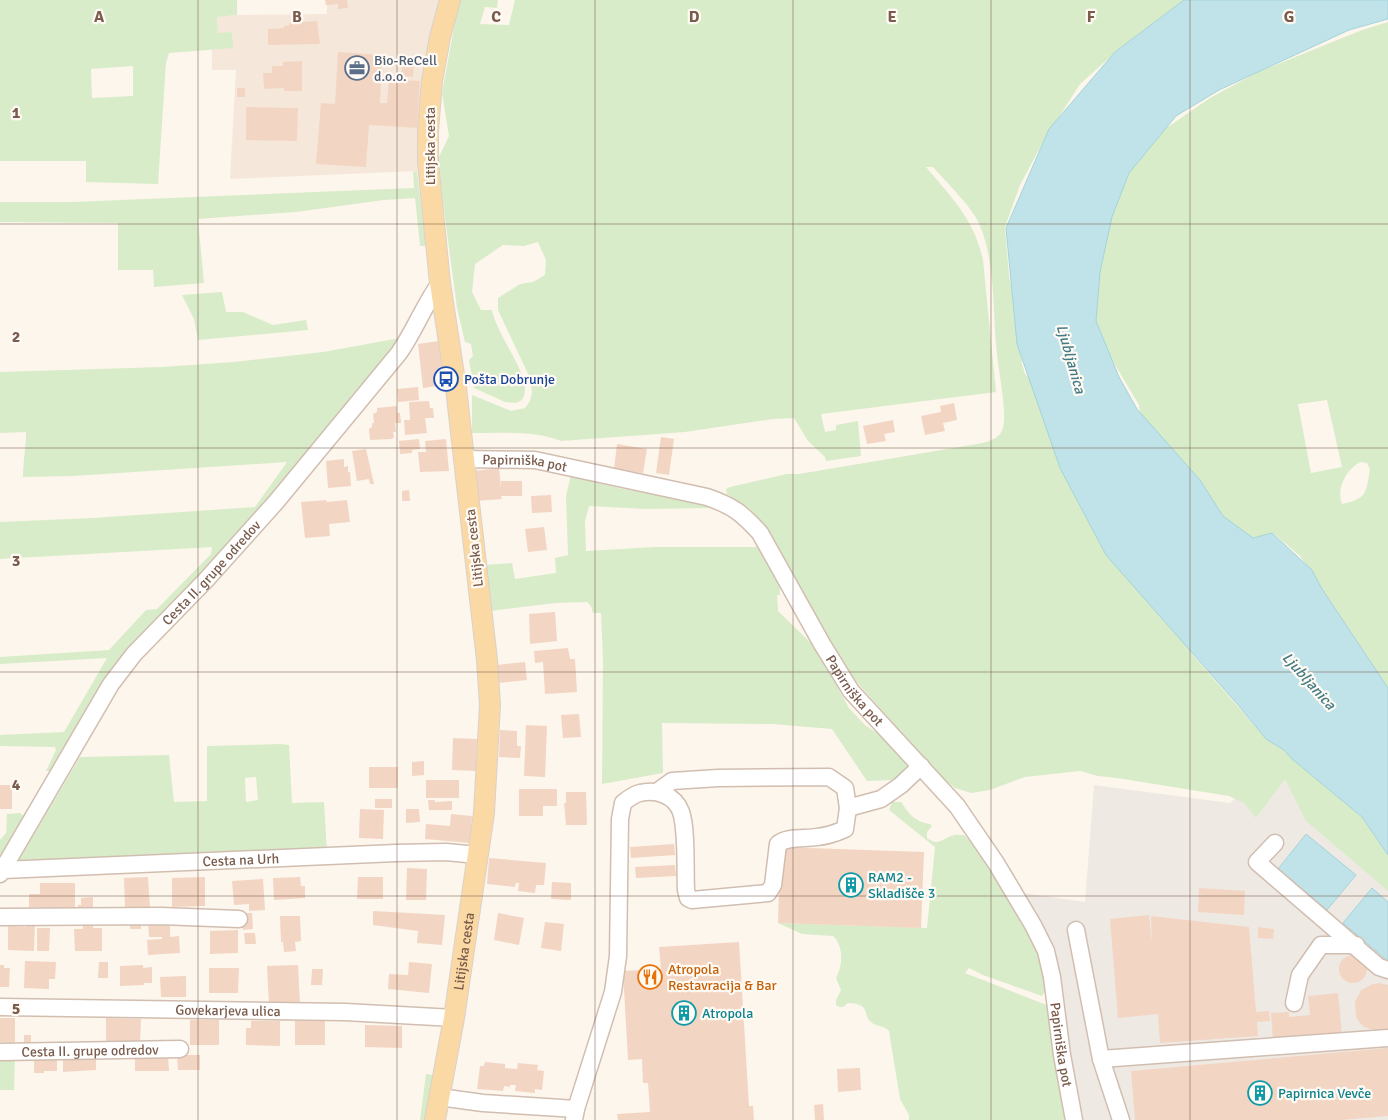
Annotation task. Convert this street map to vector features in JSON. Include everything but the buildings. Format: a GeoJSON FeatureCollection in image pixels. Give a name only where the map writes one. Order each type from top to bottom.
{"type":"FeatureCollection","features":[{"type":"Feature","properties":{"kind":"main road","name":"Litijska cesta"},"geometry":{"type":"LineString","coordinates":[[435,1120],[454,1018],[484,813],[490,705],[487,660],[456,388],[440,283],[430,198],[428,131],[432,81],[440,37],[450,0]]}},
{"type":"Feature","properties":{"kind":"street","name":"Cesta II. grupe odredov"},"geometry":{"type":"LineString","coordinates":[[1,872],[111,684],[134,654],[206,580],[276,502],[399,353],[410,339],[440,283]]}},
{"type":"Feature","properties":{"kind":"street","name":"Papirniška pot"},"geometry":{"type":"LineString","coordinates":[[464,460],[535,460],[707,497],[729,504],[748,519],[760,533],[822,644],[851,691],[957,806],[996,863],[1033,925],[1046,951],[1052,977],[1062,1055],[1074,1120]]}},
{"type":"Feature","properties":{"kind":"street"},"geometry":{"type":"LineString","coordinates":[[848,808],[881,800],[921,766]]}},
{"type":"Feature","properties":{"kind":"street"},"geometry":{"type":"LineString","coordinates":[[439,1097],[575,1115],[613,992],[618,956],[620,819],[624,803],[638,793],[658,791],[672,781],[718,778],[829,777],[845,788],[848,808],[845,829],[834,834],[782,840],[778,844],[773,885],[768,892],[692,900],[688,898],[686,890],[681,812],[674,800],[658,791]]}},
{"type":"Feature","properties":{"kind":"street"},"geometry":{"type":"LineString","coordinates":[[1275,843],[1258,862],[1356,945],[1379,967],[1388,970]]}},
{"type":"Feature","properties":{"kind":"street","name":"Cesta na Urh"},"geometry":{"type":"LineString","coordinates":[[1,872],[396,852],[446,852],[478,855]]}},
{"type":"Feature","properties":{"kind":"street"},"geometry":{"type":"LineString","coordinates":[[0,917],[161,916],[240,919]]}},
{"type":"Feature","properties":{"kind":"street"},"geometry":{"type":"LineString","coordinates":[[1076,930],[1101,1059],[1121,1120]]}},
{"type":"Feature","properties":{"kind":"street"},"geometry":{"type":"LineString","coordinates":[[1294,1002],[1300,975],[1321,945],[1356,945]]}},
{"type":"Feature","properties":{"kind":"street","name":"Govekarjeva ulica"},"geometry":{"type":"LineString","coordinates":[[0,1007],[335,1012],[454,1018]]}},
{"type":"Feature","properties":{"kind":"street"},"geometry":{"type":"LineString","coordinates":[[1101,1059],[1388,1038]]}},
{"type":"Feature","properties":{"kind":"street","name":"Cesta II. grupe odredov"},"geometry":{"type":"LineString","coordinates":[[0,1052],[180,1049]]}},
{"type":"Feature","properties":{"kind":"shaded area"},"geometry":{"type":"Polygon","coordinates":[[[327,0],[440,0],[420,128],[417,171],[230,179],[236,70],[212,70],[212,49],[233,47],[218,33],[217,17],[327,14],[327,0]]]}},
{"type":"Feature","properties":{"kind":"shaded area"},"geometry":{"type":"Polygon","coordinates":[[[1284,750],[1388,855],[1388,1120],[1082,1120],[1061,1007],[1056,949],[1024,893],[1085,902],[1094,785],[1230,803],[1284,750]]]}},
{"type":"Feature","properties":{"kind":"green space"},"geometry":{"type":"Polygon","coordinates":[[[0,0],[237,0],[237,15],[217,17],[218,33],[232,32],[233,48],[169,53],[166,63],[158,184],[86,182],[86,161],[0,161],[0,0]],[[133,66],[91,69],[92,98],[133,96],[133,66]]]}},
{"type":"Feature","properties":{"kind":"green space"},"geometry":{"type":"Polygon","coordinates":[[[459,0],[498,0],[497,8],[485,7],[480,24],[509,25],[515,0],[1184,0],[1108,59],[1080,84],[1043,142],[1020,185],[1005,227],[1009,276],[1019,324],[1022,364],[1025,374],[1037,385],[1192,654],[1266,739],[1284,750],[1292,759],[1362,817],[1388,855],[1388,891],[1306,821],[1285,779],[1256,818],[1244,803],[1229,796],[1098,776],[1080,771],[1025,777],[990,790],[971,793],[955,788],[938,774],[855,680],[830,643],[808,601],[762,524],[749,508],[727,494],[726,489],[730,487],[787,474],[799,474],[983,443],[995,438],[1002,431],[1004,421],[1003,402],[987,248],[982,231],[971,210],[933,167],[926,167],[968,221],[983,260],[996,392],[821,414],[825,432],[836,430],[836,425],[858,421],[861,456],[826,461],[825,457],[808,441],[794,418],[773,419],[685,432],[561,441],[551,437],[529,434],[472,433],[472,395],[511,411],[525,408],[530,401],[532,392],[529,376],[498,310],[498,298],[520,284],[533,282],[545,275],[546,260],[538,242],[524,246],[503,245],[475,264],[472,292],[481,310],[492,310],[499,330],[521,371],[524,381],[525,390],[522,400],[516,403],[505,402],[474,388],[469,360],[473,356],[471,344],[465,342],[457,308],[439,172],[439,157],[449,136],[442,93],[459,0]]]}},
{"type":"Feature","properties":{"kind":"green space"},"geometry":{"type":"Polygon","coordinates":[[[1388,22],[1388,688],[1300,556],[1273,533],[1253,539],[1246,536],[1223,516],[1141,420],[1139,405],[1097,331],[1093,309],[1097,246],[1133,163],[1162,131],[1210,98],[1258,72],[1362,30],[1388,22]],[[1327,400],[1298,404],[1311,473],[1342,467],[1327,400]],[[1360,462],[1350,470],[1341,486],[1340,498],[1342,504],[1356,500],[1364,494],[1370,469],[1367,463],[1360,462]]]}},
{"type":"Feature","properties":{"kind":"green space"},"geometry":{"type":"Polygon","coordinates":[[[417,171],[426,246],[420,246],[415,198],[384,200],[296,212],[198,219],[204,283],[154,287],[153,270],[118,270],[118,223],[0,222],[0,202],[72,202],[414,188],[413,172],[417,171]]]}},
{"type":"Feature","properties":{"kind":"green space"},"geometry":{"type":"Polygon","coordinates":[[[222,292],[226,312],[243,312],[273,325],[306,320],[308,330],[198,340],[194,319],[182,295],[222,292]]]}},
{"type":"Feature","properties":{"kind":"green space"},"geometry":{"type":"Polygon","coordinates":[[[400,338],[374,372],[351,396],[347,407],[224,550],[136,639],[107,676],[52,771],[46,771],[56,750],[55,747],[0,746],[0,735],[64,732],[107,658],[0,664],[0,657],[109,650],[146,610],[157,609],[211,554],[212,547],[0,559],[0,522],[255,507],[287,462],[73,476],[23,477],[26,432],[0,433],[0,372],[162,367],[234,362],[323,352],[400,338]]]}},
{"type":"Feature","properties":{"kind":"green space"},"geometry":{"type":"Polygon","coordinates":[[[571,475],[618,488],[715,506],[713,508],[645,509],[589,506],[585,521],[586,551],[655,547],[760,547],[773,570],[780,589],[780,595],[777,595],[778,611],[815,647],[849,708],[865,725],[886,739],[909,767],[896,781],[867,781],[832,729],[773,724],[662,723],[663,773],[602,784],[603,661],[601,613],[593,613],[591,606],[587,602],[555,603],[490,611],[483,565],[512,563],[515,579],[556,573],[555,558],[568,555],[566,496],[571,475]]]}},
{"type":"Feature","properties":{"kind":"green space"},"geometry":{"type":"Polygon","coordinates":[[[289,745],[292,803],[324,802],[327,852],[17,863],[80,757],[169,755],[174,802],[207,801],[207,746],[289,745]],[[256,777],[245,778],[246,802],[258,800],[256,777]]]}},
{"type":"Feature","properties":{"kind":"green space"},"geometry":{"type":"Polygon","coordinates":[[[892,802],[901,802],[913,817],[930,824],[932,826],[927,832],[927,838],[934,842],[953,835],[964,835],[982,857],[1022,921],[1035,947],[1044,976],[1045,991],[1042,996],[983,975],[969,968],[965,973],[1049,1006],[1066,1120],[909,1120],[909,1115],[900,1099],[889,1031],[870,1021],[864,1008],[861,1006],[848,1003],[843,1007],[836,1005],[836,1000],[841,990],[836,978],[841,962],[841,950],[837,940],[833,936],[802,934],[778,923],[927,928],[935,847],[889,810],[892,802]]]}},
{"type":"Feature","properties":{"kind":"green space"},"geometry":{"type":"Polygon","coordinates":[[[20,813],[24,816],[23,822],[0,857],[0,840],[6,833],[7,814],[20,813]]]}},
{"type":"Feature","properties":{"kind":"green space"},"geometry":{"type":"Polygon","coordinates":[[[0,1056],[15,1056],[14,1090],[0,1090],[0,1056]]]}},
{"type":"Feature","properties":{"kind":"green space"},"geometry":{"type":"Polygon","coordinates":[[[426,1074],[433,1075],[425,1120],[420,1120],[426,1074]]]}},
{"type":"Feature","properties":{"kind":"water","name":"Ljubljanica"},"geometry":{"type":"Polygon","coordinates":[[[1184,0],[1388,0],[1388,19],[1349,30],[1219,90],[1176,116],[1129,173],[1112,217],[1100,272],[1096,321],[1119,377],[1137,409],[1200,480],[1223,516],[1253,538],[1272,533],[1312,570],[1322,589],[1388,688],[1388,855],[1362,817],[1292,759],[1284,750],[1266,739],[1106,555],[1060,468],[1017,344],[1006,228],[1049,129],[1115,52],[1184,0]]]}},
{"type":"Feature","properties":{"kind":"water"},"geometry":{"type":"Polygon","coordinates":[[[1306,834],[1356,875],[1327,910],[1278,869],[1306,834]]]}},
{"type":"Feature","properties":{"kind":"water"},"geometry":{"type":"Polygon","coordinates":[[[1372,888],[1388,902],[1388,961],[1343,923],[1372,888]]]}},
{"type":"Feature","properties":{"kind":"place","name":"Bio-ReCell d.o.o."},"geometry":{"type":"Point","coordinates":[357,68]}},
{"type":"Feature","properties":{"kind":"place","name":"Pošta Dobrunje"},"geometry":{"type":"Point","coordinates":[446,379]}},
{"type":"Feature","properties":{"kind":"place","name":"RAM2 - Skladišče 3"},"geometry":{"type":"Point","coordinates":[851,885]}},
{"type":"Feature","properties":{"kind":"place","name":"Atropola Restavracija & Bar"},"geometry":{"type":"Point","coordinates":[650,977]}},
{"type":"Feature","properties":{"kind":"place","name":"Atropola"},"geometry":{"type":"Point","coordinates":[684,1013]}},
{"type":"Feature","properties":{"kind":"place","name":"Papirnica Vevče"},"geometry":{"type":"Point","coordinates":[1260,1093]}}]}
